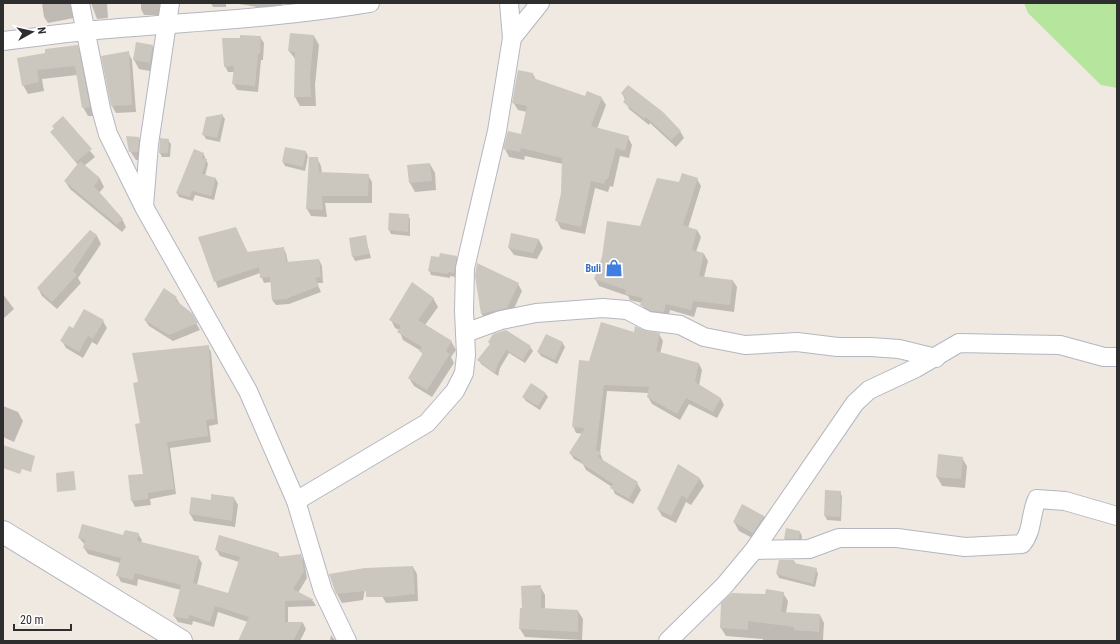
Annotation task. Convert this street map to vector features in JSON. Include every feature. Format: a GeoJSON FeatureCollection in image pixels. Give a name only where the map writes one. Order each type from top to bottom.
{"type":"FeatureCollection","features":[{"type":"Feature","properties":{"kind":"street"},"geometry":{"type":"LineString","coordinates":[[80,3],[101,109],[108,134],[144,207],[248,391],[296,501],[322,591],[347,641]]}},
{"type":"Feature","properties":{"kind":"street"},"geometry":{"type":"LineString","coordinates":[[144,207],[149,144],[168,25],[170,3]]}},
{"type":"Feature","properties":{"kind":"street"},"geometry":{"type":"LineString","coordinates":[[3,41],[85,31],[168,25],[334,9],[370,3]]}},
{"type":"Feature","properties":{"kind":"street"},"geometry":{"type":"LineString","coordinates":[[512,38],[540,3]]}},
{"type":"Feature","properties":{"kind":"street"},"geometry":{"type":"LineString","coordinates":[[296,501],[427,424],[455,391],[464,373],[466,355],[464,333],[465,268],[497,131],[512,38],[509,6]]}},
{"type":"Feature","properties":{"kind":"street"},"geometry":{"type":"LineString","coordinates":[[464,333],[501,320],[536,313],[603,308],[627,310],[648,321],[680,325],[704,337],[746,345],[798,342],[838,347],[899,349],[936,358]]}},
{"type":"Feature","properties":{"kind":"street"},"geometry":{"type":"LineString","coordinates":[[668,641],[724,586],[754,550],[855,403],[869,390],[936,358],[959,343],[1060,345],[1104,357],[1117,357]]}},
{"type":"Feature","properties":{"kind":"street"},"geometry":{"type":"LineString","coordinates":[[754,550],[809,550],[839,538],[897,538],[965,547],[1022,544],[1029,536],[1032,511],[1037,499],[1064,501],[1117,516]]}},
{"type":"Feature","properties":{"kind":"street"},"geometry":{"type":"LineString","coordinates":[[3,532],[181,641]]}},
{"type":"Feature","properties":{"kind":"green space"},"geometry":{"type":"Polygon","coordinates":[[[1024,3],[1117,3],[1117,88],[1101,85],[1028,13],[1024,3]]]}},
{"type":"Feature","properties":{"kind":"building"},"geometry":{"type":"Polygon","coordinates":[[[290,33],[314,35],[310,76],[311,97],[294,97],[295,52],[288,51],[290,33]]]}},
{"type":"Feature","properties":{"kind":"building"},"geometry":{"type":"Polygon","coordinates":[[[240,35],[261,36],[255,86],[232,84],[234,66],[224,67],[222,38],[240,38],[240,35]]]}},
{"type":"Feature","properties":{"kind":"building"},"geometry":{"type":"Polygon","coordinates":[[[136,42],[153,45],[150,63],[133,60],[136,42]]]}},
{"type":"Feature","properties":{"kind":"building"},"geometry":{"type":"Polygon","coordinates":[[[78,45],[90,107],[82,108],[75,66],[37,70],[39,82],[22,86],[17,58],[45,53],[45,49],[78,45]]]}},
{"type":"Feature","properties":{"kind":"building"},"geometry":{"type":"Polygon","coordinates":[[[129,51],[132,105],[111,106],[101,56],[129,51]]]}},
{"type":"Feature","properties":{"kind":"building"},"geometry":{"type":"Polygon","coordinates":[[[518,70],[533,73],[533,78],[585,96],[587,91],[602,97],[591,126],[629,136],[625,151],[616,148],[608,179],[606,179],[604,184],[591,181],[581,227],[555,221],[561,193],[562,158],[521,148],[520,152],[503,149],[508,131],[521,134],[527,106],[512,103],[518,70]]]}},
{"type":"Feature","properties":{"kind":"building"},"geometry":{"type":"Polygon","coordinates":[[[628,85],[663,112],[681,131],[671,140],[646,117],[644,119],[623,102],[626,98],[621,93],[628,85]]]}},
{"type":"Feature","properties":{"kind":"building"},"geometry":{"type":"Polygon","coordinates":[[[223,114],[217,138],[202,135],[206,117],[223,114]]]}},
{"type":"Feature","properties":{"kind":"building"},"geometry":{"type":"Polygon","coordinates":[[[63,116],[92,149],[76,162],[50,132],[54,129],[52,126],[63,116]]]}},
{"type":"Feature","properties":{"kind":"building"},"geometry":{"type":"Polygon","coordinates":[[[126,136],[139,137],[138,152],[129,152],[126,136]]]}},
{"type":"Feature","properties":{"kind":"building"},"geometry":{"type":"Polygon","coordinates":[[[160,138],[169,139],[168,153],[159,153],[160,138]]]}},
{"type":"Feature","properties":{"kind":"building"},"geometry":{"type":"Polygon","coordinates":[[[285,147],[306,151],[303,167],[282,162],[285,147]]]}},
{"type":"Feature","properties":{"kind":"building"},"geometry":{"type":"Polygon","coordinates":[[[194,149],[204,153],[202,158],[207,159],[202,174],[216,178],[211,196],[192,191],[190,197],[176,193],[194,149]]]}},
{"type":"Feature","properties":{"kind":"building"},"geometry":{"type":"Polygon","coordinates":[[[309,157],[318,157],[319,172],[369,174],[368,196],[322,196],[323,210],[306,209],[309,157]]]}},
{"type":"Feature","properties":{"kind":"building"},"geometry":{"type":"Polygon","coordinates":[[[80,161],[100,178],[94,186],[123,219],[117,225],[64,181],[80,161]]]}},
{"type":"Feature","properties":{"kind":"building"},"geometry":{"type":"Polygon","coordinates":[[[430,163],[432,181],[409,183],[407,165],[430,163]]]}},
{"type":"Feature","properties":{"kind":"building"},"geometry":{"type":"Polygon","coordinates":[[[682,173],[698,178],[683,225],[697,230],[692,250],[704,253],[699,276],[733,280],[730,305],[693,301],[691,310],[666,304],[664,312],[651,311],[640,305],[643,298],[625,294],[626,290],[594,279],[602,257],[607,221],[640,226],[657,178],[679,182],[682,173]]]}},
{"type":"Feature","properties":{"kind":"building"},"geometry":{"type":"Polygon","coordinates":[[[389,213],[409,214],[408,232],[388,230],[389,213]]]}},
{"type":"Feature","properties":{"kind":"building"},"geometry":{"type":"Polygon","coordinates":[[[236,227],[247,252],[284,247],[286,262],[319,259],[321,277],[315,278],[319,286],[286,299],[272,300],[270,277],[260,278],[259,267],[214,282],[198,237],[236,227]]]}},
{"type":"Feature","properties":{"kind":"building"},"geometry":{"type":"Polygon","coordinates":[[[90,230],[97,235],[73,271],[77,275],[52,302],[37,288],[90,230]]]}},
{"type":"Feature","properties":{"kind":"building"},"geometry":{"type":"Polygon","coordinates":[[[511,233],[539,239],[533,253],[508,248],[511,233]]]}},
{"type":"Feature","properties":{"kind":"building"},"geometry":{"type":"Polygon","coordinates":[[[366,235],[369,254],[352,257],[349,238],[366,235]]]}},
{"type":"Feature","properties":{"kind":"building"},"geometry":{"type":"Polygon","coordinates":[[[440,253],[457,256],[454,273],[448,272],[448,274],[428,271],[431,256],[439,257],[440,253]]]}},
{"type":"Feature","properties":{"kind":"building"},"geometry":{"type":"Polygon","coordinates":[[[477,263],[519,283],[507,308],[481,314],[475,276],[477,263]]]}},
{"type":"Feature","properties":{"kind":"building"},"geometry":{"type":"Polygon","coordinates":[[[412,282],[434,298],[418,320],[452,341],[446,351],[450,354],[427,390],[408,378],[423,353],[419,351],[422,347],[397,332],[401,326],[389,320],[412,282]]]}},
{"type":"Feature","properties":{"kind":"building"},"geometry":{"type":"Polygon","coordinates":[[[164,288],[177,297],[175,300],[192,313],[198,323],[169,335],[144,320],[164,288]]]}},
{"type":"Feature","properties":{"kind":"building"},"geometry":{"type":"Polygon","coordinates":[[[84,309],[104,320],[93,339],[88,336],[79,352],[60,341],[69,326],[73,328],[84,309]]]}},
{"type":"Feature","properties":{"kind":"building"},"geometry":{"type":"Polygon","coordinates":[[[601,322],[634,332],[635,326],[646,331],[660,333],[656,351],[699,363],[695,382],[721,398],[713,412],[686,398],[677,414],[647,397],[649,387],[604,385],[596,450],[601,452],[598,457],[638,482],[629,499],[610,488],[613,484],[581,463],[582,461],[569,453],[585,428],[572,427],[579,360],[589,361],[601,322]]]}},
{"type":"Feature","properties":{"kind":"building"},"geometry":{"type":"Polygon","coordinates":[[[506,330],[531,346],[523,360],[506,350],[495,373],[477,360],[490,344],[488,342],[493,334],[506,330]]]}},
{"type":"Feature","properties":{"kind":"building"},"geometry":{"type":"Polygon","coordinates":[[[546,334],[563,342],[555,360],[537,352],[546,334]]]}},
{"type":"Feature","properties":{"kind":"building"},"geometry":{"type":"Polygon","coordinates":[[[209,345],[211,393],[215,419],[206,420],[208,436],[167,442],[174,489],[148,493],[148,499],[131,501],[128,475],[143,474],[135,424],[140,423],[133,383],[138,382],[132,353],[209,345]]]}},
{"type":"Feature","properties":{"kind":"building"},"geometry":{"type":"Polygon","coordinates":[[[531,383],[546,393],[538,406],[522,397],[531,383]]]}},
{"type":"Feature","properties":{"kind":"building"},"geometry":{"type":"Polygon","coordinates":[[[3,445],[35,456],[31,472],[22,469],[20,474],[3,468],[3,445]]]}},
{"type":"Feature","properties":{"kind":"building"},"geometry":{"type":"Polygon","coordinates":[[[938,454],[963,457],[961,479],[936,477],[938,454]]]}},
{"type":"Feature","properties":{"kind":"building"},"geometry":{"type":"Polygon","coordinates":[[[678,464],[700,478],[687,499],[682,495],[671,516],[657,509],[678,464]]]}},
{"type":"Feature","properties":{"kind":"building"},"geometry":{"type":"Polygon","coordinates":[[[74,471],[76,490],[57,492],[56,473],[74,471]]]}},
{"type":"Feature","properties":{"kind":"building"},"geometry":{"type":"Polygon","coordinates":[[[825,490],[841,491],[840,517],[824,516],[825,490]]]}},
{"type":"Feature","properties":{"kind":"building"},"geometry":{"type":"Polygon","coordinates":[[[211,494],[234,497],[232,521],[189,514],[191,497],[211,500],[211,494]]]}},
{"type":"Feature","properties":{"kind":"building"},"geometry":{"type":"Polygon","coordinates":[[[742,504],[764,516],[753,533],[733,522],[742,504]]]}},
{"type":"Feature","properties":{"kind":"building"},"geometry":{"type":"Polygon","coordinates":[[[82,524],[123,535],[125,530],[139,533],[137,541],[199,556],[193,583],[228,593],[240,557],[215,550],[219,535],[279,553],[277,557],[301,554],[304,571],[293,589],[314,600],[285,601],[285,622],[303,622],[293,641],[238,641],[249,617],[215,606],[210,622],[189,615],[188,619],[173,616],[181,585],[135,573],[133,580],[116,576],[121,558],[83,548],[85,540],[78,538],[82,524]]]}},
{"type":"Feature","properties":{"kind":"building"},"geometry":{"type":"Polygon","coordinates":[[[786,528],[800,531],[799,539],[784,539],[786,528]]]}},
{"type":"Feature","properties":{"kind":"building"},"geometry":{"type":"Polygon","coordinates":[[[779,560],[794,560],[794,563],[817,568],[813,584],[776,574],[779,560]]]}},
{"type":"Feature","properties":{"kind":"building"},"geometry":{"type":"Polygon","coordinates":[[[413,566],[415,594],[389,597],[366,597],[366,591],[336,594],[329,574],[365,568],[413,566]]]}},
{"type":"Feature","properties":{"kind":"building"},"geometry":{"type":"Polygon","coordinates":[[[541,585],[541,608],[578,610],[578,632],[519,629],[520,608],[522,608],[521,586],[541,585]]]}},
{"type":"Feature","properties":{"kind":"building"},"geometry":{"type":"Polygon","coordinates":[[[766,589],[784,592],[781,612],[820,614],[819,632],[794,630],[794,627],[748,621],[748,630],[720,628],[721,603],[732,593],[765,594],[766,589]]]}},
{"type":"Feature","properties":{"kind":"place","name":"Buli"},"geometry":{"type":"Point","coordinates":[614,268]}}]}
